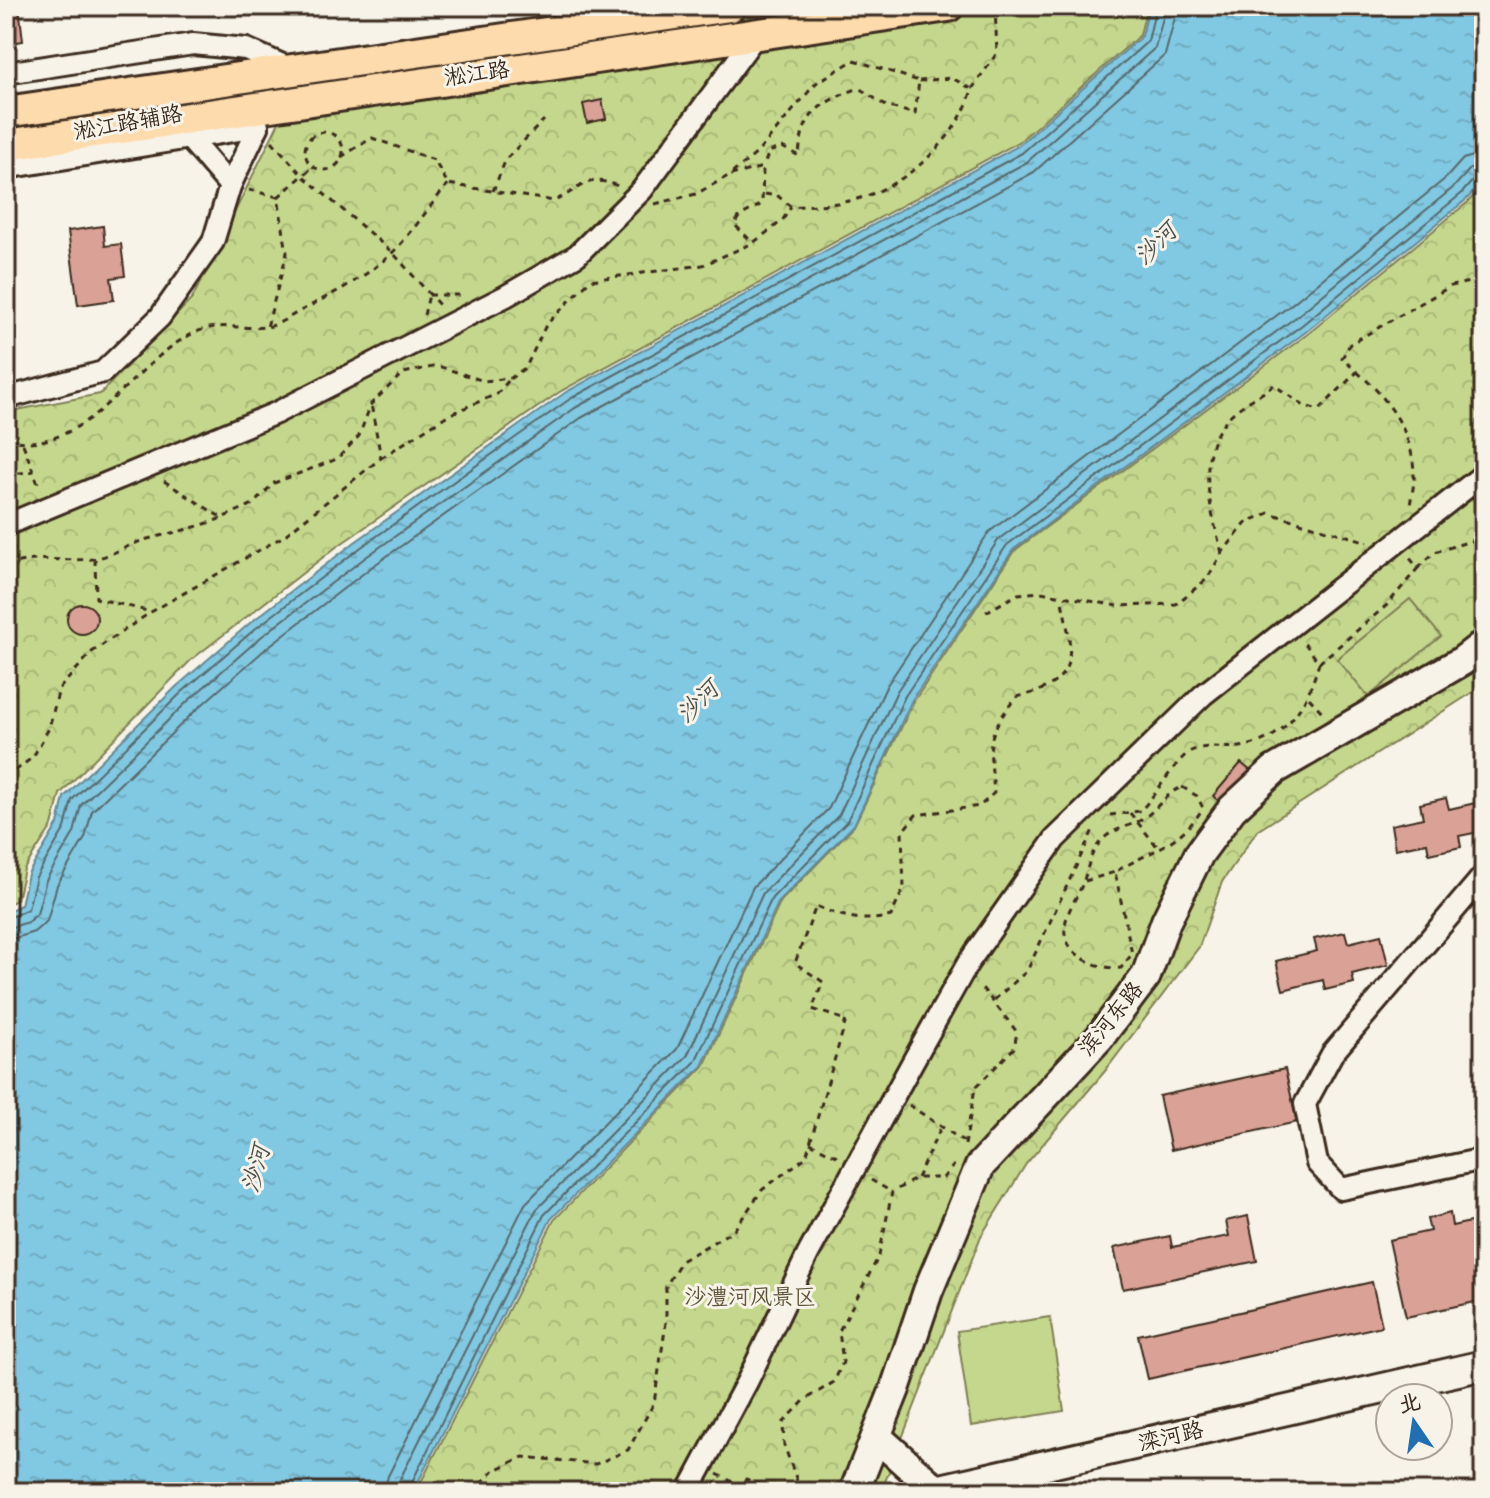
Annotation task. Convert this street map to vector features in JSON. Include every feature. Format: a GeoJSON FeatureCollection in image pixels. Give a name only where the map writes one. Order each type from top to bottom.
{"type":"FeatureCollection","features":[{"type":"Feature","properties":{"kind":"main road","name":"淞江路"},"geometry":{"type":"LineString","coordinates":[[6,112],[289,68],[730,6]]}},
{"type":"Feature","properties":{"kind":"main road","name":"淞江路"},"geometry":{"type":"LineString","coordinates":[[6,145],[256,117],[759,31],[948,6]]}},
{"type":"Feature","properties":{"kind":"street"},"geometry":{"type":"LineString","coordinates":[[6,525],[276,413],[506,296],[577,255],[635,198],[759,31]]}},
{"type":"Feature","properties":{"kind":"street"},"geometry":{"type":"LineString","coordinates":[[6,73],[193,44],[246,49],[289,68]]}},
{"type":"Feature","properties":{"kind":"street"},"geometry":{"type":"LineString","coordinates":[[6,398],[103,372],[160,317],[213,242],[256,117]]}},
{"type":"Feature","properties":{"kind":"street"},"geometry":{"type":"LineString","coordinates":[[187,127],[230,186]]}},
{"type":"Feature","properties":{"kind":"street","name":"淞江路辅路"},"geometry":{"type":"LineString","coordinates":[[6,168],[187,127]]}},
{"type":"Feature","properties":{"kind":"street"},"geometry":{"type":"LineString","coordinates":[[688,1492],[808,1254],[963,972],[1055,839],[1203,695],[1422,526],[1484,474]]}},
{"type":"Feature","properties":{"kind":"street","name":"滨河东路"},"geometry":{"type":"LineString","coordinates":[[854,1492],[877,1437],[928,1291],[980,1166],[1099,1038],[1146,976],[1166,921],[1199,854],[1232,809],[1274,770],[1462,661],[1484,644]]}},
{"type":"Feature","properties":{"kind":"street"},"geometry":{"type":"LineString","coordinates":[[1484,875],[1332,1054],[1305,1104],[1317,1163],[1341,1189],[1484,1159]]}},
{"type":"Feature","properties":{"kind":"street","name":"滦河路"},"geometry":{"type":"LineString","coordinates":[[877,1437],[934,1491],[1484,1365]]}},
{"type":"Feature","properties":{"kind":"path"},"geometry":{"type":"LineString","coordinates":[[765,194],[778,196],[791,207],[855,200],[897,183],[945,140],[967,109],[972,89],[997,53],[995,6]]}},
{"type":"Feature","properties":{"kind":"path"},"geometry":{"type":"LineString","coordinates":[[730,175],[757,153],[816,83],[854,60],[919,81],[952,78],[972,89]]}},
{"type":"Feature","properties":{"kind":"path"},"geometry":{"type":"LineString","coordinates":[[753,243],[734,224],[740,216],[762,204],[765,194],[763,167],[769,152],[782,147],[799,156],[801,130],[811,113],[859,88],[886,106],[915,114],[919,81]]}},
{"type":"Feature","properties":{"kind":"path"},"geometry":{"type":"LineString","coordinates":[[256,117],[302,175],[393,253],[429,295]]}},
{"type":"Feature","properties":{"kind":"path"},"geometry":{"type":"LineString","coordinates":[[493,191],[506,159],[544,120]]}},
{"type":"Feature","properties":{"kind":"path"},"geometry":{"type":"LineString","coordinates":[[313,167],[305,150],[309,139],[320,133],[337,138],[342,148],[341,157]]}},
{"type":"Feature","properties":{"kind":"path"},"geometry":{"type":"LineString","coordinates":[[278,197],[313,167],[331,168],[341,157],[372,138],[434,160],[448,184]]}},
{"type":"Feature","properties":{"kind":"path"},"geometry":{"type":"LineString","coordinates":[[448,184],[554,201],[579,185],[599,179],[643,204],[671,202],[730,175],[763,167]]}},
{"type":"Feature","properties":{"kind":"path"},"geometry":{"type":"LineString","coordinates":[[6,439],[23,444],[58,435],[90,420],[132,379],[195,332],[231,324],[267,327],[358,281],[393,253],[448,184]]}},
{"type":"Feature","properties":{"kind":"path"},"geometry":{"type":"LineString","coordinates":[[230,186],[278,197]]}},
{"type":"Feature","properties":{"kind":"path"},"geometry":{"type":"LineString","coordinates":[[267,327],[287,253],[278,197]]}},
{"type":"Feature","properties":{"kind":"path"},"geometry":{"type":"LineString","coordinates":[[6,778],[33,757],[49,728],[59,689],[84,661],[151,612],[284,536],[381,458],[448,415],[497,394],[526,367],[546,325],[590,280],[703,265],[753,243],[782,221],[791,207]]}},
{"type":"Feature","properties":{"kind":"path"},"geometry":{"type":"LineString","coordinates":[[1422,526],[1409,507],[1414,475],[1399,419],[1378,389],[1342,358],[1350,344],[1451,286],[1484,279]]}},
{"type":"Feature","properties":{"kind":"path"},"geometry":{"type":"LineString","coordinates":[[6,566],[51,558],[95,559],[222,518],[253,504],[274,483],[337,459],[359,436],[371,404],[403,373],[438,366],[484,381],[511,378]]}},
{"type":"Feature","properties":{"kind":"path"},"geometry":{"type":"LineString","coordinates":[[1222,553],[1209,505],[1208,467],[1215,436],[1228,417],[1274,385],[1304,406],[1319,410],[1357,372]]}},
{"type":"Feature","properties":{"kind":"path"},"geometry":{"type":"LineString","coordinates":[[371,404],[381,458]]}},
{"type":"Feature","properties":{"kind":"path"},"geometry":{"type":"LineString","coordinates":[[23,444],[47,507]]}},
{"type":"Feature","properties":{"kind":"path"},"geometry":{"type":"LineString","coordinates":[[144,469],[222,518]]}},
{"type":"Feature","properties":{"kind":"path"},"geometry":{"type":"LineString","coordinates":[[6,475],[34,471]]}},
{"type":"Feature","properties":{"kind":"path"},"geometry":{"type":"LineString","coordinates":[[986,612],[1018,594],[1041,592],[1118,606],[1176,604],[1207,579],[1222,553],[1247,522],[1269,513],[1369,542],[1381,558]]}},
{"type":"Feature","properties":{"kind":"path"},"geometry":{"type":"LineString","coordinates":[[1106,816],[1140,811],[1153,799],[1188,752],[1202,748],[1242,747],[1275,734],[1305,707],[1319,663],[1387,605],[1418,568],[1435,552],[1484,537]]}},
{"type":"Feature","properties":{"kind":"path"},"geometry":{"type":"LineString","coordinates":[[1398,544],[1418,568]]}},
{"type":"Feature","properties":{"kind":"path"},"geometry":{"type":"LineString","coordinates":[[95,559],[96,598],[151,612]]}},
{"type":"Feature","properties":{"kind":"path"},"geometry":{"type":"LineString","coordinates":[[473,1492],[493,1471],[523,1457],[596,1464],[628,1450],[654,1403],[666,1323],[666,1286],[681,1261],[734,1230],[762,1190],[806,1157],[846,1020],[812,1009],[823,982],[795,963],[816,906],[842,916],[872,921],[891,916],[904,888],[902,832],[916,815],[980,806],[994,793],[988,741],[1002,716],[1016,697],[1044,692],[1065,675],[1071,648],[1061,598]]}},
{"type":"Feature","properties":{"kind":"path"},"geometry":{"type":"LineString","coordinates":[[1293,627],[1319,663]]}},
{"type":"Feature","properties":{"kind":"path"},"geometry":{"type":"LineString","coordinates":[[1084,882],[1115,872],[1171,845],[1193,825],[1203,808],[1197,796],[1182,787],[1172,791],[1135,823],[1111,831],[1089,856],[1084,882],[1065,924],[1065,935],[1084,962],[1108,969],[1121,968],[1132,954],[1115,872]]}},
{"type":"Feature","properties":{"kind":"path"},"geometry":{"type":"LineString","coordinates":[[1130,812],[1135,823],[1160,850]]}},
{"type":"Feature","properties":{"kind":"path"},"geometry":{"type":"LineString","coordinates":[[994,1000],[1027,971],[1094,828],[1100,822]]}},
{"type":"Feature","properties":{"kind":"path"},"geometry":{"type":"LineString","coordinates":[[963,972],[994,1000],[1017,1032],[1014,1048],[975,1088],[963,1151]]}},
{"type":"Feature","properties":{"kind":"path"},"geometry":{"type":"LineString","coordinates":[[894,1096],[966,1143]]}},
{"type":"Feature","properties":{"kind":"path"},"geometry":{"type":"LineString","coordinates":[[917,1178],[942,1125]]}},
{"type":"Feature","properties":{"kind":"path"},"geometry":{"type":"LineString","coordinates":[[801,1492],[784,1445],[783,1423],[805,1400],[834,1382],[843,1362],[839,1331],[879,1256],[892,1192],[917,1178],[943,1178],[960,1158]]}},
{"type":"Feature","properties":{"kind":"path"},"geometry":{"type":"LineString","coordinates":[[702,1467],[741,1490],[746,1479],[776,1492]]}},
{"type":"Feature","properties":{"kind":"green space"},"geometry":{"type":"Polygon","coordinates":[[[568,6],[1147,6],[1140,35],[1019,142],[561,391],[335,548],[191,660],[60,794],[52,826],[24,869],[17,900],[6,905],[6,412],[100,394],[192,299],[279,122],[312,112],[568,74],[568,6]]]}},
{"type":"Feature","properties":{"kind":"green space","name":"沙澧河风景区"},"geometry":{"type":"Polygon","coordinates":[[[1484,184],[1484,685],[1257,831],[1222,882],[1199,947],[1105,1071],[1026,1164],[981,1236],[881,1492],[416,1492],[554,1220],[704,1066],[781,901],[854,826],[914,701],[1014,551],[1309,333],[1468,202],[1484,184]]]}},
{"type":"Feature","properties":{"kind":"green space"},"geometry":{"type":"Polygon","coordinates":[[[1410,599],[1441,636],[1368,697],[1337,659],[1410,599]]]}},
{"type":"Feature","properties":{"kind":"green space"},"geometry":{"type":"Polygon","coordinates":[[[1050,1317],[1064,1411],[971,1426],[957,1331],[1050,1317]]]}},
{"type":"Feature","properties":{"kind":"water","name":"沙河"},"geometry":{"type":"Polygon","coordinates":[[[1149,6],[1484,6],[1484,180],[1467,199],[1307,331],[1013,550],[912,700],[854,825],[779,901],[702,1066],[551,1219],[413,1492],[6,1492],[6,912],[21,905],[28,874],[58,824],[64,797],[176,687],[250,623],[355,542],[566,392],[1018,146],[1142,36],[1149,6]]]}},
{"type":"Feature","properties":{"kind":"building"},"geometry":{"type":"Polygon","coordinates":[[[6,6],[19,6],[23,41],[6,44],[6,6]]]}},
{"type":"Feature","properties":{"kind":"building"},"geometry":{"type":"Polygon","coordinates":[[[602,100],[606,119],[587,123],[583,104],[602,100]]]}},
{"type":"Feature","properties":{"kind":"building"},"geometry":{"type":"Polygon","coordinates":[[[103,226],[105,246],[121,244],[125,276],[111,278],[114,300],[78,305],[68,231],[103,226]]]}},
{"type":"Feature","properties":{"kind":"building"},"geometry":{"type":"Polygon","coordinates":[[[82,604],[93,608],[97,619],[93,630],[82,634],[71,630],[67,619],[71,608],[82,604]]]}},
{"type":"Feature","properties":{"kind":"building"},"geometry":{"type":"Polygon","coordinates":[[[1241,763],[1252,772],[1224,806],[1213,796],[1241,763]]]}},
{"type":"Feature","properties":{"kind":"building"},"geometry":{"type":"Polygon","coordinates":[[[1446,798],[1449,809],[1484,801],[1484,831],[1459,836],[1461,847],[1429,854],[1427,843],[1395,849],[1391,825],[1423,818],[1420,804],[1446,798]]]}},
{"type":"Feature","properties":{"kind":"building"},"geometry":{"type":"Polygon","coordinates":[[[1345,932],[1348,943],[1381,935],[1388,965],[1352,974],[1354,983],[1325,990],[1323,980],[1283,990],[1276,961],[1317,951],[1314,939],[1345,932]]]}},
{"type":"Feature","properties":{"kind":"building"},"geometry":{"type":"Polygon","coordinates":[[[1285,1069],[1297,1122],[1171,1150],[1159,1096],[1285,1069]]]}},
{"type":"Feature","properties":{"kind":"building"},"geometry":{"type":"Polygon","coordinates":[[[1450,1213],[1452,1226],[1484,1219],[1484,1300],[1406,1317],[1389,1240],[1430,1231],[1427,1219],[1450,1213]]]}},
{"type":"Feature","properties":{"kind":"building"},"geometry":{"type":"Polygon","coordinates":[[[1248,1216],[1257,1261],[1123,1289],[1114,1248],[1170,1236],[1172,1247],[1229,1236],[1226,1221],[1248,1216]]]}},
{"type":"Feature","properties":{"kind":"building"},"geometry":{"type":"Polygon","coordinates":[[[1372,1282],[1382,1326],[1148,1379],[1138,1335],[1372,1282]]]}}]}
